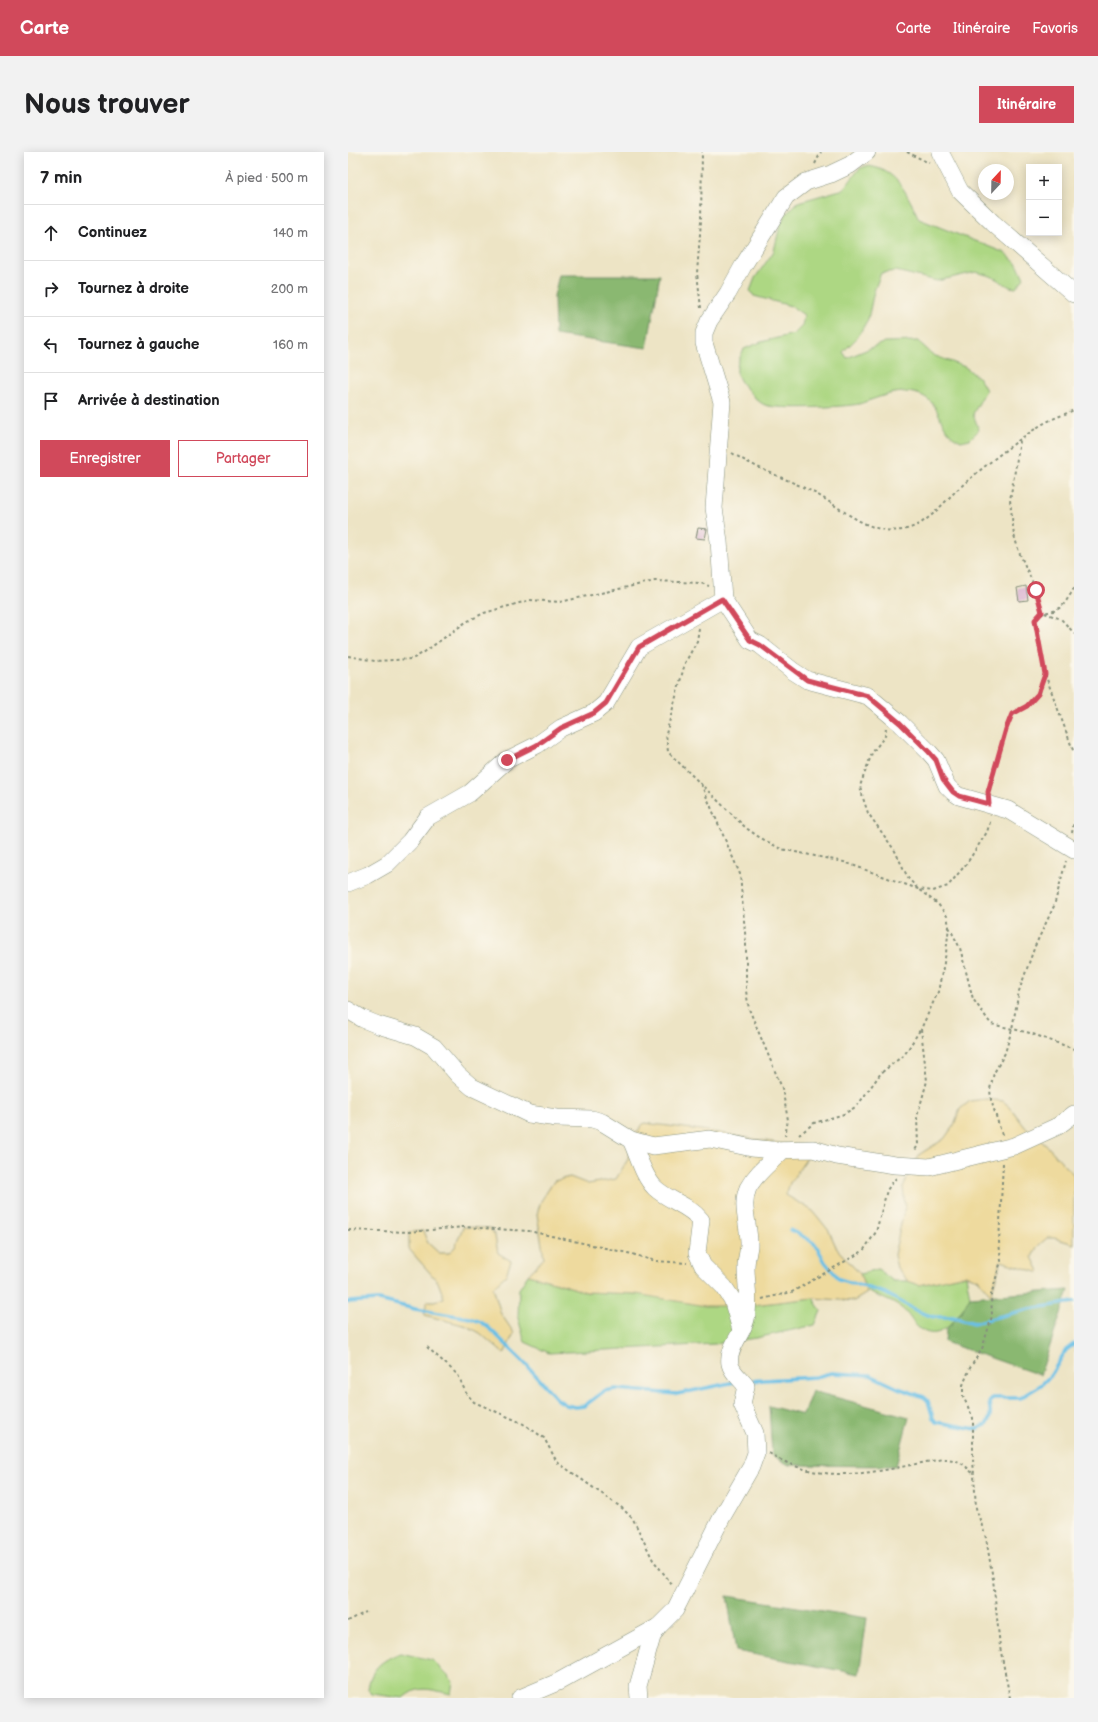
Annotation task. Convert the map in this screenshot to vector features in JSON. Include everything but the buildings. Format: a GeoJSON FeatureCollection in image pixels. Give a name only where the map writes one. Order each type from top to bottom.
{"type":"FeatureCollection","features":[{"type":"Feature","properties":{"kind":"street"},"geometry":{"type":"LineString","coordinates":[[867,152],[850,165],[831,174],[806,182],[786,197],[728,293],[709,321],[704,333],[704,343],[722,402],[714,508],[719,541],[722,599],[750,640],[760,645],[793,671],[807,680],[868,696],[936,760],[943,779],[953,792],[959,796],[1008,810],[1072,849]]}},
{"type":"Feature","properties":{"kind":"street"},"geometry":{"type":"LineString","coordinates":[[940,152],[960,191],[993,223],[1074,294]]}},
{"type":"Feature","properties":{"kind":"street"},"geometry":{"type":"LineString","coordinates":[[348,883],[368,876],[387,864],[410,841],[428,817],[470,793],[507,760],[537,745],[561,728],[594,713],[606,703],[639,647],[722,599]]}},
{"type":"Feature","properties":{"kind":"street"},"geometry":{"type":"LineString","coordinates":[[348,1010],[378,1025],[415,1036],[434,1047],[458,1075],[472,1087],[529,1114],[557,1118],[592,1119],[602,1122],[631,1140],[653,1146],[710,1139],[752,1148],[783,1150],[814,1149],[837,1156],[906,1166],[929,1167],[1014,1146],[1058,1126],[1074,1114]]}},
{"type":"Feature","properties":{"kind":"street"},"geometry":{"type":"LineString","coordinates":[[631,1140],[645,1174],[654,1187],[695,1213],[701,1220],[697,1253],[703,1266],[724,1287],[732,1299],[741,1330]]}},
{"type":"Feature","properties":{"kind":"street"},"geometry":{"type":"LineString","coordinates":[[639,1698],[638,1686],[652,1636],[658,1627],[675,1610],[722,1517],[752,1467],[756,1453],[755,1433],[742,1404],[746,1386],[732,1371],[730,1363],[746,1319],[746,1265],[749,1245],[745,1199],[748,1188],[757,1176],[783,1150]]}},
{"type":"Feature","properties":{"kind":"street"},"geometry":{"type":"LineString","coordinates":[[520,1698],[558,1682],[658,1627]]}},
{"type":"Feature","properties":{"kind":"path"},"geometry":{"type":"LineString","coordinates":[[701,310],[697,273],[701,221],[702,152]]}},
{"type":"Feature","properties":{"kind":"path"},"geometry":{"type":"LineString","coordinates":[[719,445],[743,460],[812,492],[854,519],[867,525],[897,530],[911,528],[931,516],[956,491],[1042,424],[1074,410]]}},
{"type":"Feature","properties":{"kind":"path"},"geometry":{"type":"LineString","coordinates":[[1020,441],[1010,500],[1014,535],[1018,552],[1036,590],[1042,612]]}},
{"type":"Feature","properties":{"kind":"path"},"geometry":{"type":"LineString","coordinates":[[719,562],[708,586],[697,641],[685,663],[666,734],[666,743],[668,752],[746,828],[759,838],[781,849],[844,862],[918,889],[933,890],[948,886],[967,863],[987,832],[991,821],[988,792],[1006,729],[1012,714],[1027,706],[1038,694],[1045,674]]}},
{"type":"Feature","properties":{"kind":"path"},"geometry":{"type":"LineString","coordinates":[[348,656],[375,661],[412,659],[423,653],[466,622],[484,614],[530,600],[560,602],[655,581],[700,583],[708,586],[722,599]]}},
{"type":"Feature","properties":{"kind":"path"},"geometry":{"type":"LineString","coordinates":[[1074,588],[1063,605],[1057,610],[1042,612],[1035,620],[1045,674],[1074,753]]}},
{"type":"Feature","properties":{"kind":"path"},"geometry":{"type":"LineString","coordinates":[[1042,612],[1061,619],[1074,633]]}},
{"type":"Feature","properties":{"kind":"path"},"geometry":{"type":"LineString","coordinates":[[882,708],[887,723],[885,736],[872,753],[860,786],[868,813],[895,852],[908,878],[918,889],[938,904],[947,916],[949,926],[960,948],[973,999],[991,1024],[1030,1032],[1074,1049]]}},
{"type":"Feature","properties":{"kind":"path"},"geometry":{"type":"LineString","coordinates":[[701,783],[740,874],[746,944],[747,997],[749,1009],[782,1088],[788,1120],[783,1150]]}},
{"type":"Feature","properties":{"kind":"path"},"geometry":{"type":"LineString","coordinates":[[1010,1698],[1000,1647],[993,1579],[986,1538],[976,1508],[973,1418],[963,1396],[963,1385],[970,1368],[982,1349],[992,1316],[991,1295],[1000,1261],[1000,1204],[1004,1148],[1001,1128],[991,1100],[990,1089],[994,1073],[1005,1054],[1012,1029],[1019,991],[1035,946],[1054,906],[1072,849],[1074,821]]}},
{"type":"Feature","properties":{"kind":"path"},"geometry":{"type":"LineString","coordinates":[[783,1150],[814,1123],[844,1114],[857,1106],[881,1074],[905,1054],[921,1029],[938,992],[946,953],[949,926]]}},
{"type":"Feature","properties":{"kind":"path"},"geometry":{"type":"LineString","coordinates":[[747,1302],[792,1292],[863,1250],[876,1232],[880,1208],[887,1190],[906,1166],[918,1145],[916,1116],[927,1082],[921,1029]]}},
{"type":"Feature","properties":{"kind":"path"},"geometry":{"type":"LineString","coordinates":[[348,1230],[409,1232],[462,1227],[529,1231],[632,1254],[655,1261],[703,1266]]}},
{"type":"Feature","properties":{"kind":"path"},"geometry":{"type":"LineString","coordinates":[[427,1347],[458,1376],[466,1393],[474,1402],[522,1423],[544,1438],[557,1462],[622,1508],[633,1519],[653,1560],[682,1595]]}},
{"type":"Feature","properties":{"kind":"path"},"geometry":{"type":"LineString","coordinates":[[767,1452],[789,1465],[827,1474],[853,1475],[943,1458],[953,1459],[964,1463],[974,1475]]}},
{"type":"Feature","properties":{"kind":"path"},"geometry":{"type":"LineString","coordinates":[[348,1621],[366,1612]]}},
{"type":"Feature","properties":{"kind":"green space"},"geometry":{"type":"Polygon","coordinates":[[[866,166],[877,168],[886,172],[900,184],[919,219],[1005,253],[1017,264],[1024,278],[1016,288],[1010,287],[991,276],[976,272],[937,281],[896,271],[881,273],[874,291],[868,319],[857,338],[843,352],[847,358],[885,342],[918,341],[933,355],[965,367],[979,378],[986,390],[973,414],[979,430],[970,439],[961,441],[953,436],[947,430],[937,410],[927,398],[918,394],[910,392],[895,393],[859,404],[840,406],[812,408],[772,407],[762,404],[753,396],[742,384],[737,374],[737,365],[744,349],[761,342],[794,334],[802,326],[804,315],[791,306],[754,296],[750,291],[755,278],[774,251],[780,225],[786,214],[798,202],[844,189],[859,169],[866,166]]]}},
{"type":"Feature","properties":{"kind":"green space"},"geometry":{"type":"Polygon","coordinates":[[[559,275],[660,275],[647,348],[555,335],[554,296],[559,275]]]}},
{"type":"Feature","properties":{"kind":"green space"},"geometry":{"type":"Polygon","coordinates":[[[878,1269],[893,1281],[908,1281],[919,1285],[966,1275],[970,1297],[950,1325],[936,1333],[928,1333],[917,1327],[900,1307],[866,1291],[860,1274],[878,1269]]]}},
{"type":"Feature","properties":{"kind":"green space"},"geometry":{"type":"Polygon","coordinates":[[[528,1275],[585,1292],[636,1294],[745,1306],[813,1298],[821,1311],[815,1325],[756,1338],[715,1344],[549,1353],[525,1342],[518,1318],[519,1289],[528,1275]]]}},
{"type":"Feature","properties":{"kind":"green space"},"geometry":{"type":"Polygon","coordinates":[[[1069,1290],[1040,1375],[945,1342],[946,1330],[960,1314],[970,1297],[1069,1290]]]}},
{"type":"Feature","properties":{"kind":"green space"},"geometry":{"type":"Polygon","coordinates":[[[812,1391],[909,1417],[896,1466],[789,1465],[772,1455],[769,1406],[803,1415],[812,1391]]]}},
{"type":"Feature","properties":{"kind":"green space"},"geometry":{"type":"Polygon","coordinates":[[[727,1596],[867,1618],[859,1674],[736,1651],[727,1596]]]}},
{"type":"Feature","properties":{"kind":"green space"},"geometry":{"type":"Polygon","coordinates":[[[400,1653],[432,1660],[453,1681],[451,1694],[426,1689],[415,1691],[403,1698],[372,1694],[368,1690],[371,1676],[374,1671],[387,1659],[400,1653]]]}},
{"type":"Feature","properties":{"kind":"sand"},"geometry":{"type":"Polygon","coordinates":[[[986,1099],[1003,1101],[1010,1107],[1025,1127],[1048,1147],[1074,1175],[1074,1244],[1054,1238],[1047,1238],[1037,1247],[1032,1257],[1040,1273],[1001,1261],[991,1295],[978,1279],[966,1275],[919,1285],[908,1281],[897,1268],[894,1255],[905,1206],[903,1187],[920,1154],[944,1139],[954,1125],[960,1109],[970,1101],[986,1099]]]}},
{"type":"Feature","properties":{"kind":"sand"},"geometry":{"type":"Polygon","coordinates":[[[644,1123],[701,1130],[813,1149],[790,1183],[786,1195],[813,1211],[829,1231],[837,1249],[860,1274],[867,1293],[854,1301],[813,1298],[745,1306],[705,1306],[636,1294],[585,1292],[528,1275],[544,1258],[537,1214],[541,1201],[554,1181],[570,1177],[588,1184],[616,1179],[628,1159],[631,1140],[644,1123]]]}},
{"type":"Feature","properties":{"kind":"sand"},"geometry":{"type":"Polygon","coordinates":[[[463,1227],[490,1228],[495,1236],[498,1253],[511,1261],[506,1275],[493,1287],[501,1314],[514,1333],[504,1354],[480,1333],[467,1326],[424,1315],[427,1301],[434,1301],[444,1298],[438,1282],[409,1249],[409,1232],[423,1231],[428,1243],[439,1253],[449,1253],[455,1247],[463,1227]]]}},
{"type":"Feature","properties":{"kind":"waterway"},"geometry":{"type":"LineString","coordinates":[[790,1230],[816,1245],[825,1262],[839,1279],[885,1293],[919,1312],[934,1317],[953,1317],[974,1323],[1029,1309],[1074,1302]]}},
{"type":"Feature","properties":{"kind":"waterway"},"geometry":{"type":"LineString","coordinates":[[348,1302],[379,1300],[415,1309],[470,1318],[481,1322],[523,1361],[557,1399],[566,1405],[576,1407],[584,1406],[604,1391],[616,1389],[677,1394],[735,1382]]}},
{"type":"Feature","properties":{"kind":"waterway"},"geometry":{"type":"LineString","coordinates":[[747,1381],[816,1377],[831,1373],[870,1375],[898,1388],[924,1397],[928,1401],[933,1418],[936,1422],[976,1429],[986,1425],[988,1422],[990,1417],[989,1403],[992,1398],[1020,1398],[1041,1385],[1051,1375],[1066,1350],[1074,1344]]}},
{"type":"Feature","properties":{"kind":"route"},"geometry":{"type":"LineString","coordinates":[[507,760],[537,745],[561,728],[594,713],[606,703],[639,647],[722,599],[730,608],[750,640],[760,645],[807,680],[868,696],[900,723],[929,752],[936,760],[947,786],[953,792],[959,796],[989,804],[988,792],[1006,729],[1012,714],[1027,706],[1038,694],[1045,674],[1035,620],[1042,612],[1036,590]]}}]}
